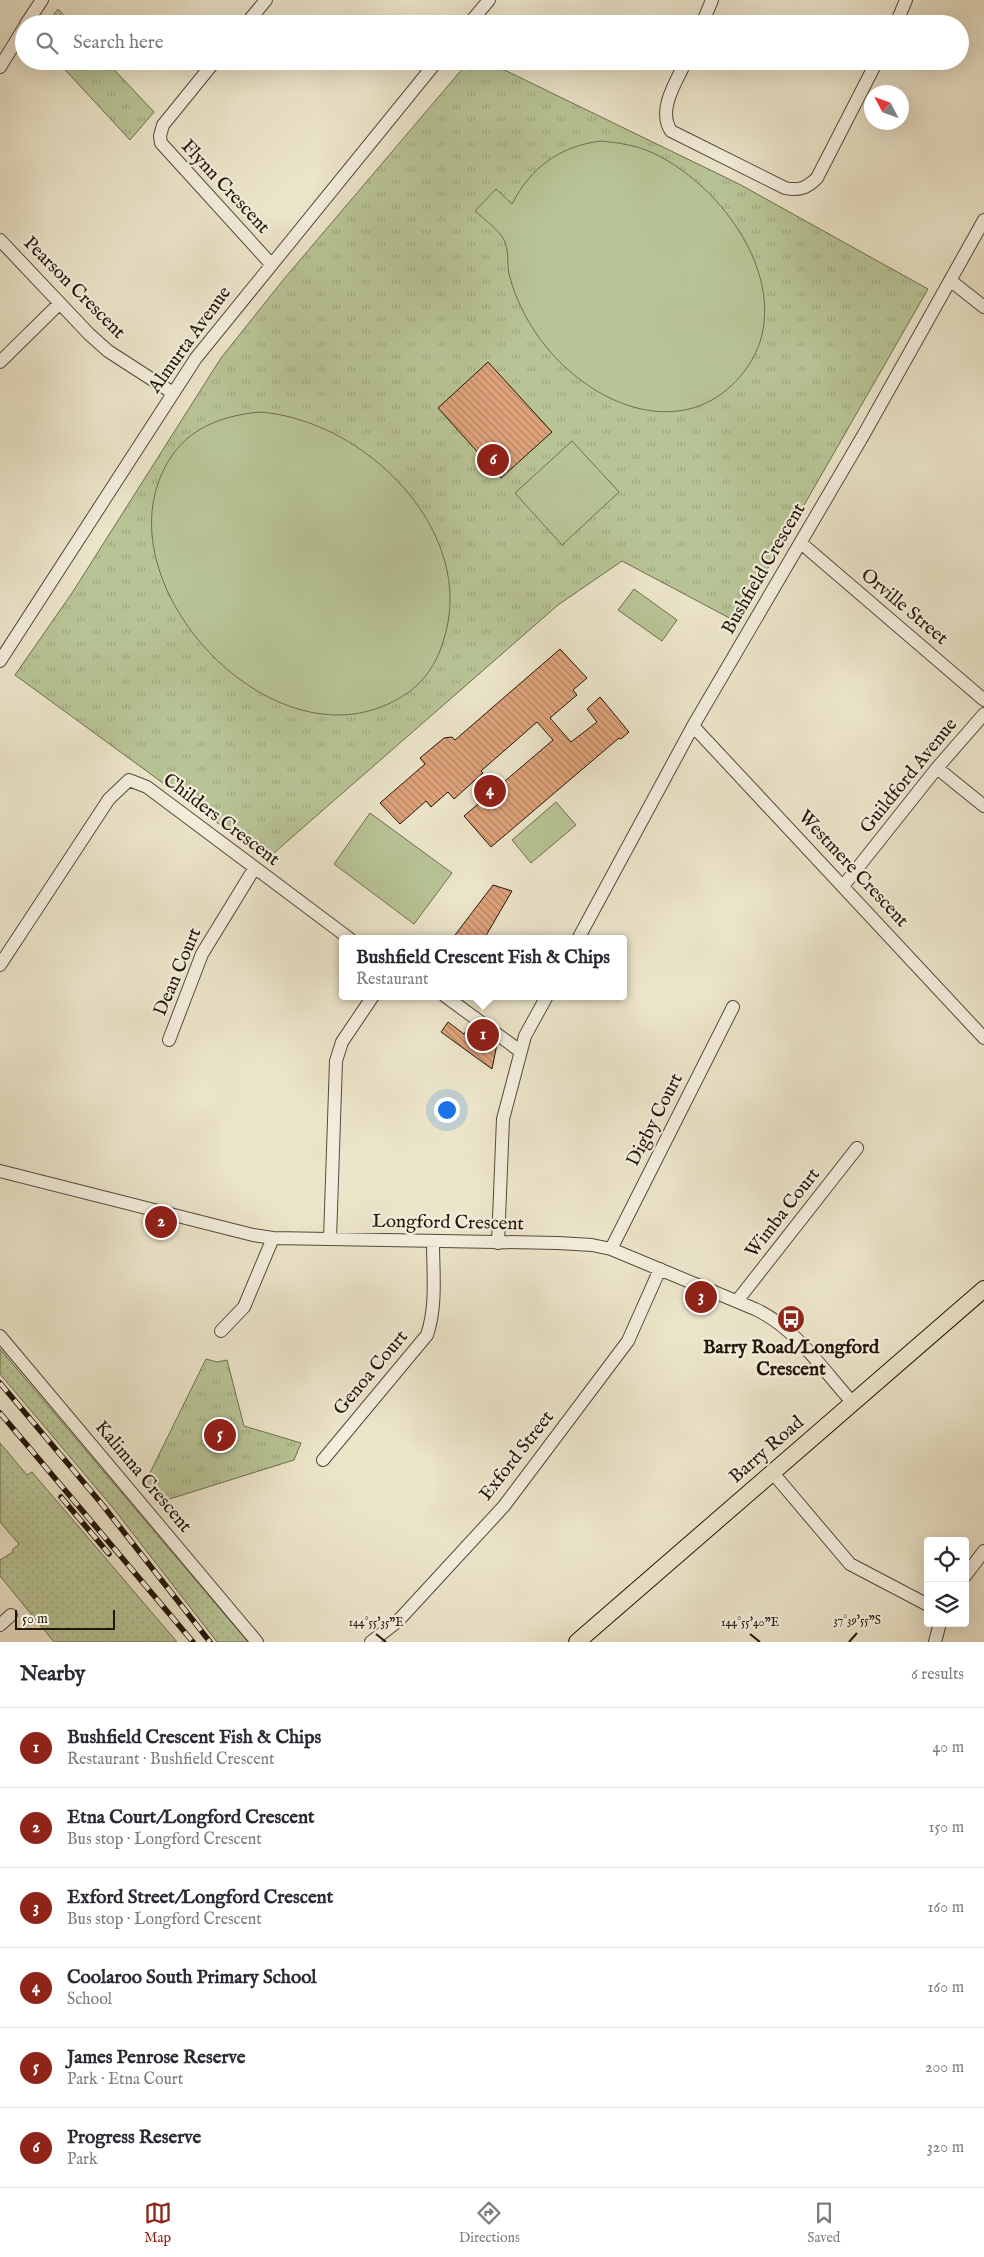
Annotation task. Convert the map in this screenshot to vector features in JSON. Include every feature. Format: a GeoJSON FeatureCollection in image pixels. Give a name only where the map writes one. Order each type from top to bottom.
{"type":"FeatureCollection","features":[{"type":"Feature","properties":{"kind":"main road","name":"Barry Road"},"geometry":{"type":"LineString","coordinates":[[576,1642],[984,1289]]}},
{"type":"Feature","properties":{"kind":"street"},"geometry":{"type":"LineString","coordinates":[[254,15],[266,0]]}},
{"type":"Feature","properties":{"kind":"street"},"geometry":{"type":"LineString","coordinates":[[476,15],[489,0]]}},
{"type":"Feature","properties":{"kind":"street"},"geometry":{"type":"LineString","coordinates":[[706,15],[712,0]]}},
{"type":"Feature","properties":{"kind":"street"},"geometry":{"type":"LineString","coordinates":[[900,15],[906,0]]}},
{"type":"Feature","properties":{"kind":"street"},"geometry":{"type":"LineString","coordinates":[[30,15],[37,2]]}},
{"type":"Feature","properties":{"kind":"street"},"geometry":{"type":"LineString","coordinates":[[0,67],[15,43]]}},
{"type":"Feature","properties":{"kind":"street","name":"Flynn Crescent"},"geometry":{"type":"LineString","coordinates":[[208,70],[163,125],[161,143],[271,264]]}},
{"type":"Feature","properties":{"kind":"street","name":"Almurta Avenue"},"geometry":{"type":"LineString","coordinates":[[0,661],[211,338],[430,70]]}},
{"type":"Feature","properties":{"kind":"street"},"geometry":{"type":"LineString","coordinates":[[682,70],[666,109],[665,117],[671,131],[776,184],[792,190],[805,188],[817,178],[872,70]]}},
{"type":"Feature","properties":{"kind":"street","name":"Bushfield Crescent"},"geometry":{"type":"LineString","coordinates":[[580,935],[693,726],[801,543],[984,220]]}},
{"type":"Feature","properties":{"kind":"street","name":"Pearson Crescent"},"geometry":{"type":"LineString","coordinates":[[0,240],[88,334],[108,350],[174,393]]}},
{"type":"Feature","properties":{"kind":"street"},"geometry":{"type":"LineString","coordinates":[[950,282],[984,307]]}},
{"type":"Feature","properties":{"kind":"street"},"geometry":{"type":"LineString","coordinates":[[0,362],[59,304]]}},
{"type":"Feature","properties":{"kind":"street","name":"Orville Street"},"geometry":{"type":"LineString","coordinates":[[801,543],[984,700]]}},
{"type":"Feature","properties":{"kind":"street","name":"Guildford Avenue"},"geometry":{"type":"LineString","coordinates":[[844,885],[937,768],[984,714]]}},
{"type":"Feature","properties":{"kind":"street","name":"Westmere Crescent"},"geometry":{"type":"LineString","coordinates":[[693,726],[844,885],[984,1038]]}},
{"type":"Feature","properties":{"kind":"street"},"geometry":{"type":"LineString","coordinates":[[937,768],[984,806]]}},
{"type":"Feature","properties":{"kind":"street","name":"Childers Crescent"},"geometry":{"type":"LineString","coordinates":[[0,965],[108,799],[129,780],[147,787],[345,935]]}},
{"type":"Feature","properties":{"kind":"street","name":"Dean Court"},"geometry":{"type":"LineString","coordinates":[[169,1040],[202,954],[254,868]]}},
{"type":"Feature","properties":{"kind":"street"},"geometry":{"type":"LineString","coordinates":[[330,1239],[336,1061],[342,1042],[370,1000]]}},
{"type":"Feature","properties":{"kind":"street"},"geometry":{"type":"LineString","coordinates":[[450,1000],[520,1051]]}},
{"type":"Feature","properties":{"kind":"street"},"geometry":{"type":"LineString","coordinates":[[498,1243],[502,1120],[525,1036],[545,1000]]}},
{"type":"Feature","properties":{"kind":"street","name":"Digby Court"},"geometry":{"type":"LineString","coordinates":[[612,1249],[732,1007]]}},
{"type":"Feature","properties":{"kind":"street","name":"Wimba Court"},"geometry":{"type":"LineString","coordinates":[[737,1301],[857,1148]]}},
{"type":"Feature","properties":{"kind":"street","name":"Longford Crescent"},"geometry":{"type":"LineString","coordinates":[[0,1171],[253,1235],[273,1238],[578,1244],[612,1249],[766,1314],[783,1325],[852,1402]]}},
{"type":"Feature","properties":{"kind":"street"},"geometry":{"type":"LineString","coordinates":[[221,1331],[244,1306],[273,1238]]}},
{"type":"Feature","properties":{"kind":"street","name":"Genoa Court"},"geometry":{"type":"LineString","coordinates":[[323,1460],[427,1335],[433,1307],[433,1242]]}},
{"type":"Feature","properties":{"kind":"street","name":"Exford Street"},"geometry":{"type":"LineString","coordinates":[[371,1642],[398,1621],[504,1506],[628,1342],[660,1269]]}},
{"type":"Feature","properties":{"kind":"street","name":"Kalimna Crescent"},"geometry":{"type":"LineString","coordinates":[[0,1336],[257,1642]]}},
{"type":"Feature","properties":{"kind":"street"},"geometry":{"type":"LineString","coordinates":[[772,1472],[850,1564],[924,1603]]}},
{"type":"Feature","properties":{"kind":"street"},"geometry":{"type":"LineString","coordinates":[[969,1571],[984,1551]]}},
{"type":"Feature","properties":{"kind":"street"},"geometry":{"type":"LineString","coordinates":[[0,1625],[11,1615]]}},
{"type":"Feature","properties":{"kind":"street"},"geometry":{"type":"LineString","coordinates":[[935,1642],[939,1627]]}},
{"type":"Feature","properties":{"kind":"green space"},"geometry":{"type":"Polygon","coordinates":[[[58,9],[64,15],[53,15],[58,9]]]}},
{"type":"Feature","properties":{"kind":"green space"},"geometry":{"type":"Polygon","coordinates":[[[65,70],[114,70],[154,112],[130,140],[65,70]]]}},
{"type":"Feature","properties":{"kind":"green space"},"geometry":{"type":"Polygon","coordinates":[[[461,70],[505,70],[739,184],[928,289],[737,622],[622,561],[558,605],[267,859],[15,675],[72,593],[221,358],[284,279],[461,70]]]}},
{"type":"Feature","properties":{"kind":"green space"},"geometry":{"type":"Polygon","coordinates":[[[601,141],[640,148],[653,153],[677,167],[700,185],[721,206],[739,231],[753,258],[762,285],[765,314],[760,342],[755,354],[748,366],[731,386],[711,400],[690,409],[668,412],[646,410],[624,404],[583,382],[565,367],[538,336],[518,300],[509,274],[507,248],[502,236],[475,211],[496,189],[512,204],[528,179],[548,160],[572,148],[601,141]]]}},
{"type":"Feature","properties":{"kind":"green space"},"geometry":{"type":"Polygon","coordinates":[[[259,412],[299,419],[337,435],[373,459],[404,488],[429,523],[445,561],[450,601],[439,654],[427,674],[412,690],[381,707],[336,715],[291,707],[248,685],[209,652],[179,613],[159,568],[151,522],[160,478],[168,462],[177,449],[199,430],[227,418],[259,412]]]}},
{"type":"Feature","properties":{"kind":"green space"},"geometry":{"type":"Polygon","coordinates":[[[572,441],[619,492],[562,545],[515,493],[572,441]]]}},
{"type":"Feature","properties":{"kind":"green space"},"geometry":{"type":"Polygon","coordinates":[[[634,589],[677,620],[662,641],[618,610],[634,589]]]}},
{"type":"Feature","properties":{"kind":"green space"},"geometry":{"type":"Polygon","coordinates":[[[556,802],[576,825],[531,863],[512,840],[556,802]]]}},
{"type":"Feature","properties":{"kind":"green space"},"geometry":{"type":"Polygon","coordinates":[[[370,813],[452,873],[414,924],[334,864],[370,813]]]}},
{"type":"Feature","properties":{"kind":"green space"},"geometry":{"type":"Polygon","coordinates":[[[0,1349],[248,1642],[217,1642],[114,1509],[0,1374],[0,1349]]]}},
{"type":"Feature","properties":{"kind":"green space"},"geometry":{"type":"Polygon","coordinates":[[[206,1359],[217,1362],[227,1360],[244,1426],[301,1443],[294,1460],[160,1502],[144,1485],[206,1359]]]}},
{"type":"Feature","properties":{"kind":"green space"},"geometry":{"type":"Polygon","coordinates":[[[0,1443],[27,1475],[32,1472],[177,1642],[54,1642],[0,1576],[0,1560],[13,1552],[12,1550],[19,1544],[0,1522],[0,1443]]]}},
{"type":"Feature","properties":{"kind":"building"},"geometry":{"type":"Polygon","coordinates":[[[488,362],[552,432],[501,478],[438,408],[488,362]]]}},
{"type":"Feature","properties":{"kind":"building"},"geometry":{"type":"Polygon","coordinates":[[[560,649],[587,678],[573,690],[577,695],[550,718],[571,742],[597,722],[587,709],[600,697],[629,732],[621,739],[619,738],[491,847],[464,816],[553,740],[537,722],[481,771],[483,773],[454,799],[448,792],[431,807],[426,801],[400,824],[380,803],[425,764],[420,758],[444,738],[452,737],[455,740],[560,649]]]}},
{"type":"Feature","properties":{"kind":"building"},"geometry":{"type":"Polygon","coordinates":[[[493,885],[512,891],[486,935],[455,935],[493,885]]]}},
{"type":"Feature","properties":{"kind":"building"},"geometry":{"type":"Polygon","coordinates":[[[448,1022],[464,1034],[471,1025],[497,1044],[492,1069],[441,1032],[448,1022]]]}},
{"type":"Feature","properties":{"kind":"railway"},"geometry":{"type":"LineString","coordinates":[[0,1383],[101,1503],[210,1642]]}},
{"type":"Feature","properties":{"kind":"railway"},"geometry":{"type":"LineString","coordinates":[[0,1413],[193,1642]]}},
{"type":"Feature","properties":{"kind":"railway"},"geometry":{"type":"LineString","coordinates":[[61,1497],[109,1554]]}},
{"type":"Feature","properties":{"kind":"place","name":"Progress Reserve"},"geometry":{"type":"Point","coordinates":[493,460]}},
{"type":"Feature","properties":{"kind":"place","name":"Coolaroo South Primary School"},"geometry":{"type":"Point","coordinates":[490,791]}},
{"type":"Feature","properties":{"kind":"place","name":"Bushfield Crescent Fish & Chips"},"geometry":{"type":"Point","coordinates":[483,1035]}},
{"type":"Feature","properties":{"kind":"place","name":"Etna Court/Longford Crescent"},"geometry":{"type":"Point","coordinates":[161,1222]}},
{"type":"Feature","properties":{"kind":"place","name":"Exford Street/Longford Crescent"},"geometry":{"type":"Point","coordinates":[701,1297]}},
{"type":"Feature","properties":{"kind":"place","name":"Barry Road/Longford Crescent"},"geometry":{"type":"Point","coordinates":[791,1319]}},
{"type":"Feature","properties":{"kind":"place","name":"James Penrose Reserve"},"geometry":{"type":"Point","coordinates":[220,1435]}}]}
